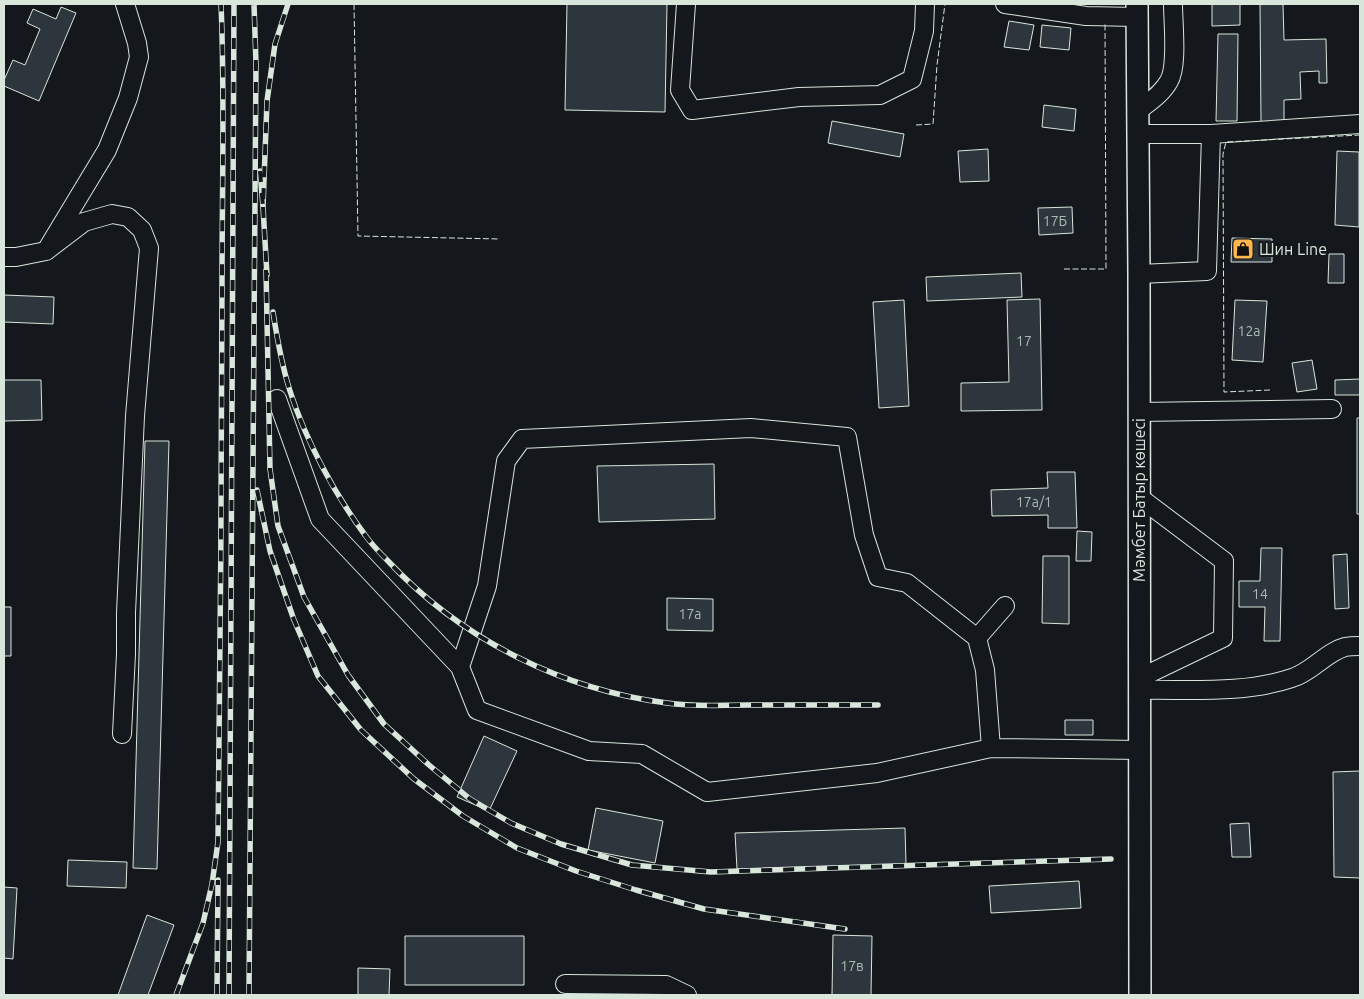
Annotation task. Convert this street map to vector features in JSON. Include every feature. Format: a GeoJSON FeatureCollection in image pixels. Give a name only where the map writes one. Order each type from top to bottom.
{"type":"FeatureCollection","features":[{"type":"Feature","properties":{"kind":"main road","name":"Мәмбет Батыр көшесі"},"geometry":{"type":"LineString","coordinates":[[1137,10],[1140,995]]}},
{"type":"Feature","properties":{"kind":"street"},"geometry":{"type":"LineString","coordinates":[[46,250],[107,150],[128,98],[139,57],[125,4]]}},
{"type":"Feature","properties":{"kind":"street"},"geometry":{"type":"LineString","coordinates":[[686,4],[680,90],[692,110],[799,98],[880,95],[912,79],[924,31],[925,4]]}},
{"type":"Feature","properties":{"kind":"street"},"geometry":{"type":"LineString","coordinates":[[1005,4],[1086,16],[1137,10]]}},
{"type":"Feature","properties":{"kind":"street"},"geometry":{"type":"LineString","coordinates":[[1138,111],[1160,93],[1170,81],[1174,67],[1173,4]]}},
{"type":"Feature","properties":{"kind":"street"},"geometry":{"type":"LineString","coordinates":[[1138,134],[1211,134],[1360,124]]}},
{"type":"Feature","properties":{"kind":"street"},"geometry":{"type":"LineString","coordinates":[[1139,274],[1206,271],[1211,134]]}},
{"type":"Feature","properties":{"kind":"street"},"geometry":{"type":"LineString","coordinates":[[4,258],[46,250],[84,222],[112,214],[128,217],[142,230],[149,248],[136,416],[126,613],[126,682],[122,734]]}},
{"type":"Feature","properties":{"kind":"street"},"geometry":{"type":"LineString","coordinates":[[277,399],[320,519],[460,666],[477,710],[589,751],[642,754],[707,792],[877,773],[991,748],[1140,750]]}},
{"type":"Feature","properties":{"kind":"street"},"geometry":{"type":"LineString","coordinates":[[1139,412],[1332,410]]}},
{"type":"Feature","properties":{"kind":"street"},"geometry":{"type":"LineString","coordinates":[[460,666],[487,586],[506,461],[522,439],[751,428],[847,437],[864,535],[878,577],[907,583],[978,638],[985,670],[991,748]]}},
{"type":"Feature","properties":{"kind":"street"},"geometry":{"type":"LineString","coordinates":[[1139,497],[1224,561],[1223,638],[1140,684]]}},
{"type":"Feature","properties":{"kind":"street"},"geometry":{"type":"LineString","coordinates":[[978,638],[1005,606]]}},
{"type":"Feature","properties":{"kind":"street"},"geometry":{"type":"LineString","coordinates":[[1140,684],[1238,689],[1275,683],[1295,678],[1334,652],[1345,647],[1360,646]]}},
{"type":"Feature","properties":{"kind":"street"},"geometry":{"type":"LineString","coordinates":[[565,984],[666,985],[687,995]]}},
{"type":"Feature","properties":{"kind":"building"},"geometry":{"type":"Polygon","coordinates":[[[567,4],[667,4],[665,112],[565,110],[567,4]]]}},
{"type":"Feature","properties":{"kind":"building"},"geometry":{"type":"Polygon","coordinates":[[[1212,4],[1240,4],[1240,25],[1212,26],[1212,4]]]}},
{"type":"Feature","properties":{"kind":"building"},"geometry":{"type":"Polygon","coordinates":[[[1260,4],[1283,4],[1284,40],[1326,39],[1327,83],[1319,83],[1319,71],[1300,72],[1301,99],[1284,100],[1284,122],[1261,122],[1260,4]]]}},
{"type":"Feature","properties":{"kind":"building"},"geometry":{"type":"Polygon","coordinates":[[[61,7],[76,13],[39,101],[4,86],[4,80],[13,60],[25,65],[40,29],[27,23],[33,9],[56,19],[61,7]]]}},
{"type":"Feature","properties":{"kind":"building"},"geometry":{"type":"Polygon","coordinates":[[[1009,21],[1034,25],[1029,50],[1004,47],[1009,21]]]}},
{"type":"Feature","properties":{"kind":"building"},"geometry":{"type":"Polygon","coordinates":[[[1042,25],[1071,28],[1069,50],[1040,47],[1042,25]]]}},
{"type":"Feature","properties":{"kind":"building"},"geometry":{"type":"Polygon","coordinates":[[[1218,34],[1238,34],[1237,121],[1216,121],[1218,34]]]}},
{"type":"Feature","properties":{"kind":"building"},"geometry":{"type":"Polygon","coordinates":[[[1044,105],[1076,109],[1074,131],[1042,127],[1044,105]]]}},
{"type":"Feature","properties":{"kind":"building"},"geometry":{"type":"Polygon","coordinates":[[[832,121],[904,134],[900,157],[828,143],[832,121]]]}},
{"type":"Feature","properties":{"kind":"building"},"geometry":{"type":"Polygon","coordinates":[[[988,149],[989,181],[960,182],[958,151],[988,149]]]}},
{"type":"Feature","properties":{"kind":"building"},"geometry":{"type":"Polygon","coordinates":[[[1337,151],[1359,152],[1359,227],[1335,225],[1337,151]]]}},
{"type":"Feature","properties":{"kind":"building"},"geometry":{"type":"Polygon","coordinates":[[[1072,207],[1073,233],[1039,235],[1038,208],[1072,207]]]}},
{"type":"Feature","properties":{"kind":"building"},"geometry":{"type":"Polygon","coordinates":[[[1232,238],[1272,239],[1272,262],[1231,262],[1232,238]]]}},
{"type":"Feature","properties":{"kind":"building"},"geometry":{"type":"Polygon","coordinates":[[[1329,254],[1344,254],[1344,283],[1328,283],[1329,254]]]}},
{"type":"Feature","properties":{"kind":"building"},"geometry":{"type":"Polygon","coordinates":[[[1021,273],[1022,297],[927,301],[926,277],[1021,273]]]}},
{"type":"Feature","properties":{"kind":"building"},"geometry":{"type":"Polygon","coordinates":[[[4,295],[54,297],[53,324],[4,322],[4,295]]]}},
{"type":"Feature","properties":{"kind":"building"},"geometry":{"type":"Polygon","coordinates":[[[1040,299],[1042,410],[961,411],[961,383],[1009,382],[1007,300],[1040,299]]]}},
{"type":"Feature","properties":{"kind":"building"},"geometry":{"type":"Polygon","coordinates":[[[904,300],[909,406],[879,408],[873,302],[904,300]]]}},
{"type":"Feature","properties":{"kind":"building"},"geometry":{"type":"Polygon","coordinates":[[[1235,300],[1267,301],[1263,362],[1232,360],[1235,300]]]}},
{"type":"Feature","properties":{"kind":"building"},"geometry":{"type":"Polygon","coordinates":[[[1312,360],[1317,389],[1297,392],[1292,363],[1312,360]]]}},
{"type":"Feature","properties":{"kind":"building"},"geometry":{"type":"Polygon","coordinates":[[[1360,379],[1360,395],[1335,395],[1335,380],[1360,379]]]}},
{"type":"Feature","properties":{"kind":"building"},"geometry":{"type":"Polygon","coordinates":[[[4,380],[41,380],[42,420],[4,421],[4,380]]]}},
{"type":"Feature","properties":{"kind":"building"},"geometry":{"type":"Polygon","coordinates":[[[1357,418],[1360,418],[1360,514],[1357,514],[1357,418]]]}},
{"type":"Feature","properties":{"kind":"building"},"geometry":{"type":"Polygon","coordinates":[[[145,441],[169,441],[157,869],[133,868],[145,441]]]}},
{"type":"Feature","properties":{"kind":"building"},"geometry":{"type":"Polygon","coordinates":[[[714,464],[715,519],[599,522],[597,466],[714,464]]]}},
{"type":"Feature","properties":{"kind":"building"},"geometry":{"type":"Polygon","coordinates":[[[1047,472],[1075,472],[1077,528],[1048,528],[1048,515],[992,516],[991,490],[1048,488],[1047,472]]]}},
{"type":"Feature","properties":{"kind":"building"},"geometry":{"type":"Polygon","coordinates":[[[1077,531],[1092,532],[1091,561],[1076,561],[1077,531]]]}},
{"type":"Feature","properties":{"kind":"building"},"geometry":{"type":"Polygon","coordinates":[[[1261,548],[1282,548],[1280,641],[1264,641],[1265,607],[1239,607],[1239,581],[1260,581],[1261,548]]]}},
{"type":"Feature","properties":{"kind":"building"},"geometry":{"type":"Polygon","coordinates":[[[1347,554],[1349,608],[1335,609],[1333,555],[1347,554]]]}},
{"type":"Feature","properties":{"kind":"building"},"geometry":{"type":"Polygon","coordinates":[[[1043,556],[1069,556],[1069,624],[1042,623],[1043,556]]]}},
{"type":"Feature","properties":{"kind":"building"},"geometry":{"type":"Polygon","coordinates":[[[667,598],[713,599],[713,631],[667,630],[667,598]]]}},
{"type":"Feature","properties":{"kind":"building"},"geometry":{"type":"Polygon","coordinates":[[[4,607],[11,607],[11,656],[4,656],[4,607]]]}},
{"type":"Feature","properties":{"kind":"building"},"geometry":{"type":"Polygon","coordinates":[[[1065,720],[1093,720],[1093,735],[1065,735],[1065,720]]]}},
{"type":"Feature","properties":{"kind":"building"},"geometry":{"type":"Polygon","coordinates":[[[484,736],[517,751],[489,811],[457,797],[484,736]]]}},
{"type":"Feature","properties":{"kind":"building"},"geometry":{"type":"Polygon","coordinates":[[[1360,771],[1360,878],[1334,877],[1333,772],[1360,771]]]}},
{"type":"Feature","properties":{"kind":"building"},"geometry":{"type":"Polygon","coordinates":[[[596,808],[663,821],[655,863],[588,850],[596,808]]]}},
{"type":"Feature","properties":{"kind":"building"},"geometry":{"type":"Polygon","coordinates":[[[1249,823],[1251,857],[1232,857],[1230,824],[1249,823]]]}},
{"type":"Feature","properties":{"kind":"building"},"geometry":{"type":"Polygon","coordinates":[[[905,828],[906,864],[737,869],[735,833],[905,828]]]}},
{"type":"Feature","properties":{"kind":"building"},"geometry":{"type":"Polygon","coordinates":[[[68,860],[127,862],[126,888],[67,886],[68,860]]]}},
{"type":"Feature","properties":{"kind":"building"},"geometry":{"type":"Polygon","coordinates":[[[1079,881],[1081,908],[991,913],[989,886],[1079,881]]]}},
{"type":"Feature","properties":{"kind":"building"},"geometry":{"type":"Polygon","coordinates":[[[4,887],[17,888],[13,959],[4,958],[4,887]]]}},
{"type":"Feature","properties":{"kind":"building"},"geometry":{"type":"Polygon","coordinates":[[[147,915],[174,925],[148,995],[118,995],[147,915]]]}},
{"type":"Feature","properties":{"kind":"building"},"geometry":{"type":"Polygon","coordinates":[[[833,935],[872,936],[871,995],[832,995],[833,935]]]}},
{"type":"Feature","properties":{"kind":"building"},"geometry":{"type":"Polygon","coordinates":[[[405,936],[524,936],[524,985],[405,985],[405,936]]]}},
{"type":"Feature","properties":{"kind":"building"},"geometry":{"type":"Polygon","coordinates":[[[358,968],[390,969],[389,995],[358,995],[358,968]]]}},
{"type":"Feature","properties":{"kind":"railway"},"geometry":{"type":"LineString","coordinates":[[176,995],[203,923],[212,884],[218,842],[223,143],[221,4]]}},
{"type":"Feature","properties":{"kind":"railway"},"geometry":{"type":"LineString","coordinates":[[229,995],[234,4]]}},
{"type":"Feature","properties":{"kind":"railway"},"geometry":{"type":"LineString","coordinates":[[249,995],[256,64],[254,4]]}},
{"type":"Feature","properties":{"kind":"railway"},"geometry":{"type":"LineString","coordinates":[[260,171],[263,207],[267,101],[275,44],[288,4]]}},
{"type":"Feature","properties":{"kind":"railway"},"geometry":{"type":"LineString","coordinates":[[263,207],[267,275]]}},
{"type":"Feature","properties":{"kind":"railway"},"geometry":{"type":"LineString","coordinates":[[266,270],[270,469],[278,526],[304,597],[348,675],[384,724],[470,799],[511,823],[561,844],[632,865],[711,872],[1111,859]]}},
{"type":"Feature","properties":{"kind":"railway"},"geometry":{"type":"LineString","coordinates":[[273,312],[290,391],[304,429],[342,502],[368,539],[417,590],[448,615],[481,637],[552,673],[628,696],[667,703],[697,705],[878,705]]}},
{"type":"Feature","properties":{"kind":"railway"},"geometry":{"type":"LineString","coordinates":[[257,490],[270,551],[294,620],[318,676],[361,730],[414,779],[463,816],[517,848],[576,871],[636,890],[704,909],[845,929]]}},
{"type":"Feature","properties":{"kind":"railway"},"geometry":{"type":"LineString","coordinates":[[217,995],[218,880]]}},
{"type":"Feature","properties":{"kind":"fence"},"geometry":{"type":"LineString","coordinates":[[354,4],[358,236],[500,239]]}},
{"type":"Feature","properties":{"kind":"fence"},"geometry":{"type":"LineString","coordinates":[[916,125],[933,124],[937,65],[945,4]]}},
{"type":"Feature","properties":{"kind":"fence"},"geometry":{"type":"LineString","coordinates":[[1064,269],[1106,269],[1105,23]]}},
{"type":"Feature","properties":{"kind":"fence"},"geometry":{"type":"LineString","coordinates":[[1270,390],[1224,392],[1223,154],[1226,142],[1360,135]]}},
{"type":"Feature","properties":{"kind":"place","name":"Шин Line"},"geometry":{"type":"Point","coordinates":[1243,249]}}]}
